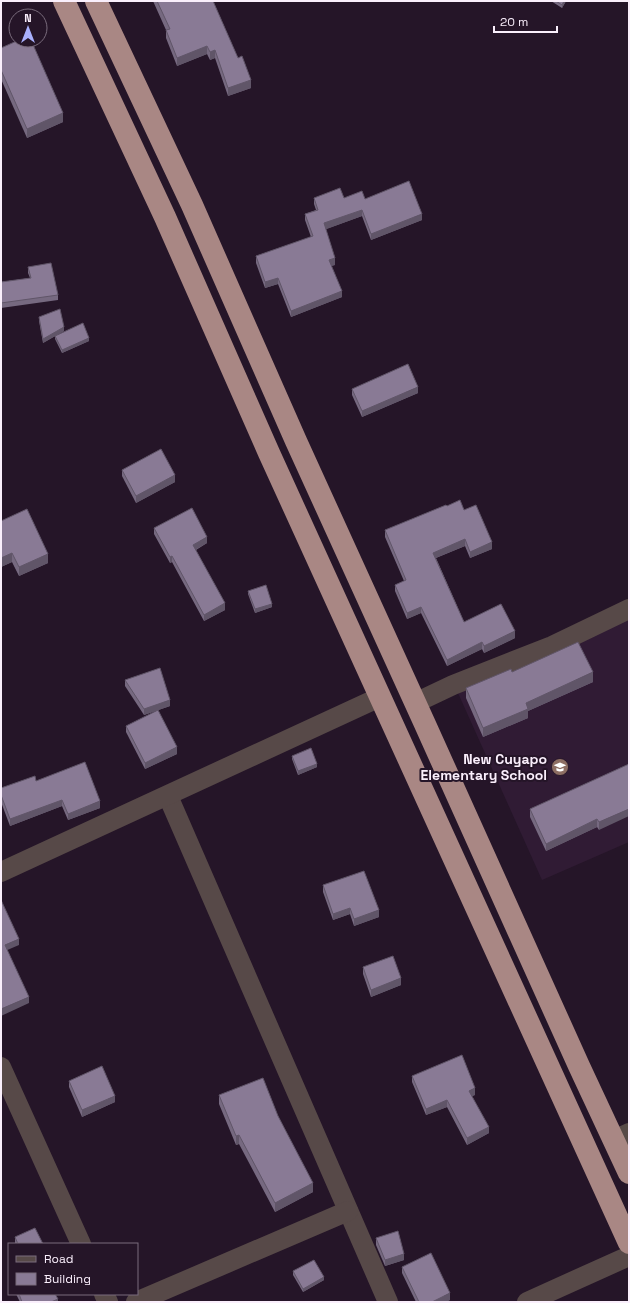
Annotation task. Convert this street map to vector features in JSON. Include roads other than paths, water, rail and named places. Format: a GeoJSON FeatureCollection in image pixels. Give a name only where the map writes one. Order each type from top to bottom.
{"type":"FeatureCollection","features":[{"type":"Feature","properties":{"kind":"highway"},"geometry":{"type":"LineString","coordinates":[[64,1],[165,217],[380,697],[629,1243]]}},
{"type":"Feature","properties":{"kind":"highway"},"geometry":{"type":"LineString","coordinates":[[96,1],[192,205],[296,442],[579,1066],[622,1136],[629,1173]]}},
{"type":"Feature","properties":{"kind":"street"},"geometry":{"type":"LineString","coordinates":[[415,703],[452,685],[552,646],[629,609]]}},
{"type":"Feature","properties":{"kind":"street"},"geometry":{"type":"LineString","coordinates":[[1,872],[380,697]]}},
{"type":"Feature","properties":{"kind":"street"},"geometry":{"type":"LineString","coordinates":[[168,796],[388,1302]]}},
{"type":"Feature","properties":{"kind":"street"},"geometry":{"type":"LineString","coordinates":[[1,1067],[81,1243]]}},
{"type":"Feature","properties":{"kind":"street"},"geometry":{"type":"LineString","coordinates":[[136,1302],[348,1211]]}},
{"type":"Feature","properties":{"kind":"street"},"geometry":{"type":"LineString","coordinates":[[527,1302],[629,1256]]}},
{"type":"Feature","properties":{"kind":"place","name":"New Cuyapo Elementary School"},"geometry":{"type":"Point","coordinates":[560,767]}}]}
